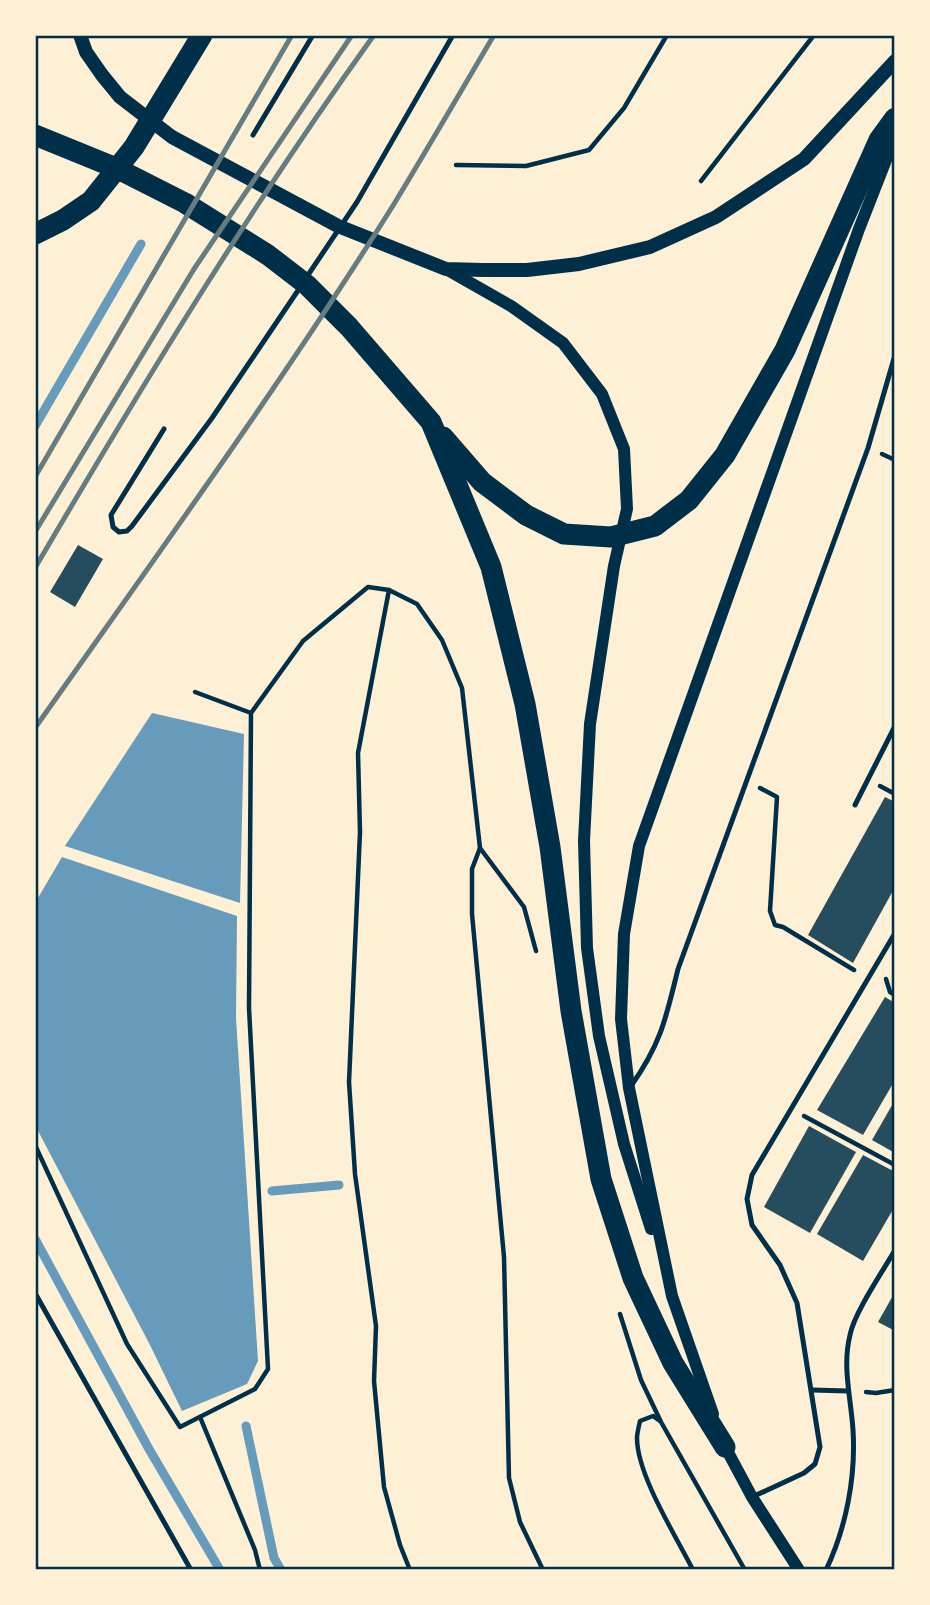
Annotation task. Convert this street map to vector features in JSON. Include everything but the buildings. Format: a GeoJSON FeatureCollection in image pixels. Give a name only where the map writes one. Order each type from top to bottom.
{"type":"FeatureCollection","features":[{"type":"Feature","properties":{"kind":"highway"},"geometry":{"type":"LineString","coordinates":[[35,234],[63,220],[91,201],[134,146],[202,35]]}},
{"type":"Feature","properties":{"kind":"highway"},"geometry":{"type":"LineString","coordinates":[[35,135],[82,153],[185,203],[268,255],[307,285],[349,327],[482,482],[526,515],[564,534],[611,537],[655,526],[690,499],[725,455],[785,350],[879,140],[895,118]]}},
{"type":"Feature","properties":{"kind":"highway"},"geometry":{"type":"LineString","coordinates":[[431,422],[491,567],[525,704],[550,847],[571,1011],[601,1179],[633,1278],[673,1363],[725,1447]]}},
{"type":"Feature","properties":{"kind":"main road"},"geometry":{"type":"LineString","coordinates":[[80,35],[86,52],[120,97],[173,137],[338,226],[395,251],[446,269],[527,270],[579,264],[650,247],[705,222],[804,159],[895,61]]}},
{"type":"Feature","properties":{"kind":"street"},"geometry":{"type":"LineString","coordinates":[[672,1296],[629,1088],[621,1018],[624,934],[639,846],[859,229],[895,137]]}},
{"type":"Feature","properties":{"kind":"street"},"geometry":{"type":"LineString","coordinates":[[446,269],[511,306],[562,343],[602,394],[624,449],[626,509],[614,566],[590,724],[584,841],[587,948],[599,1036],[624,1144],[672,1296],[725,1447],[752,1497],[799,1570]]}},
{"type":"Feature","properties":{"kind":"lane"},"geometry":{"type":"LineString","coordinates":[[253,135],[313,35]]}},
{"type":"Feature","properties":{"kind":"lane"},"geometry":{"type":"LineString","coordinates":[[164,429],[111,515],[113,527],[119,532],[127,531],[132,526],[212,418],[358,202],[453,35]]}},
{"type":"Feature","properties":{"kind":"lane"},"geometry":{"type":"LineString","coordinates":[[629,1088],[649,1060],[662,1033],[678,969],[864,461],[895,355]]}},
{"type":"Feature","properties":{"kind":"lane"},"geometry":{"type":"LineString","coordinates":[[855,805],[895,726]]}},
{"type":"Feature","properties":{"kind":"lane"},"geometry":{"type":"LineString","coordinates":[[752,1497],[804,1474],[815,1464],[820,1447],[797,1303],[780,1265],[752,1225],[747,1199],[752,1175],[895,933]]}},
{"type":"Feature","properties":{"kind":"lane"},"geometry":{"type":"LineString","coordinates":[[826,1570],[839,1542],[854,1460],[846,1362],[850,1332],[895,1250]]}},
{"type":"Feature","properties":{"kind":"lane"},"geometry":{"type":"LineString","coordinates":[[35,1293],[191,1570]]}},
{"type":"Feature","properties":{"kind":"lane"},"geometry":{"type":"LineString","coordinates":[[812,1390],[848,1391]]}},
{"type":"Feature","properties":{"kind":"path"},"geometry":{"type":"LineString","coordinates":[[456,165],[526,166],[589,150],[624,108],[667,35]]}},
{"type":"Feature","properties":{"kind":"path"},"geometry":{"type":"LineString","coordinates":[[701,181],[814,35]]}},
{"type":"Feature","properties":{"kind":"path"},"geometry":{"type":"LineString","coordinates":[[36,1147],[127,1344],[180,1427],[255,1389],[268,1368],[249,1008],[251,713],[303,641],[368,587],[389,590],[417,604],[442,640],[462,688],[480,848],[472,869],[472,914],[503,1257],[509,1478],[520,1522],[542,1570]]}},
{"type":"Feature","properties":{"kind":"path"},"geometry":{"type":"LineString","coordinates":[[389,590],[358,753],[360,832],[349,1082],[355,1174],[376,1326],[374,1381],[384,1488],[410,1570]]}},
{"type":"Feature","properties":{"kind":"path"},"geometry":{"type":"LineString","coordinates":[[195,692],[251,713]]}},
{"type":"Feature","properties":{"kind":"path"},"geometry":{"type":"LineString","coordinates":[[768,792],[778,797],[770,911],[775,925],[783,927],[852,970],[874,969],[886,978],[890,992],[895,995]]}},
{"type":"Feature","properties":{"kind":"path"},"geometry":{"type":"LineString","coordinates":[[791,1109],[895,1165]]}},
{"type":"Feature","properties":{"kind":"path"},"geometry":{"type":"LineString","coordinates":[[848,1391],[876,1393],[895,1390]]}},
{"type":"Feature","properties":{"kind":"path"},"geometry":{"type":"LineString","coordinates":[[661,1422],[653,1416],[640,1421],[637,1438],[641,1461],[649,1483],[693,1570]]}},
{"type":"Feature","properties":{"kind":"path"},"geometry":{"type":"LineString","coordinates":[[200,1417],[255,1550],[260,1570]]}},
{"type":"Feature","properties":{"kind":"water"},"geometry":{"type":"Polygon","coordinates":[[[152,713],[244,734],[240,903],[65,846],[152,713]]]}},
{"type":"Feature","properties":{"kind":"water"},"geometry":{"type":"Polygon","coordinates":[[[62,857],[237,916],[236,1018],[258,1361],[247,1384],[182,1411],[35,1125],[35,903],[62,857]]]}},
{"type":"Feature","properties":{"kind":"waterway"},"geometry":{"type":"LineString","coordinates":[[35,426],[141,244]]}},
{"type":"Feature","properties":{"kind":"waterway"},"geometry":{"type":"LineString","coordinates":[[272,1191],[339,1185]]}},
{"type":"Feature","properties":{"kind":"waterway"},"geometry":{"type":"LineString","coordinates":[[35,1239],[149,1449],[220,1570]]}},
{"type":"Feature","properties":{"kind":"waterway"},"geometry":{"type":"LineString","coordinates":[[246,1426],[274,1558],[281,1570]]}},
{"type":"Feature","properties":{"kind":"railway"},"geometry":{"type":"LineString","coordinates":[[35,477],[292,35]]}},
{"type":"Feature","properties":{"kind":"railway"},"geometry":{"type":"LineString","coordinates":[[35,532],[194,269],[352,35]]}},
{"type":"Feature","properties":{"kind":"railway"},"geometry":{"type":"LineString","coordinates":[[35,568],[198,298],[284,165],[374,35]]}},
{"type":"Feature","properties":{"kind":"railway"},"geometry":{"type":"LineString","coordinates":[[35,728],[308,337],[394,204],[494,35]]}}]}
